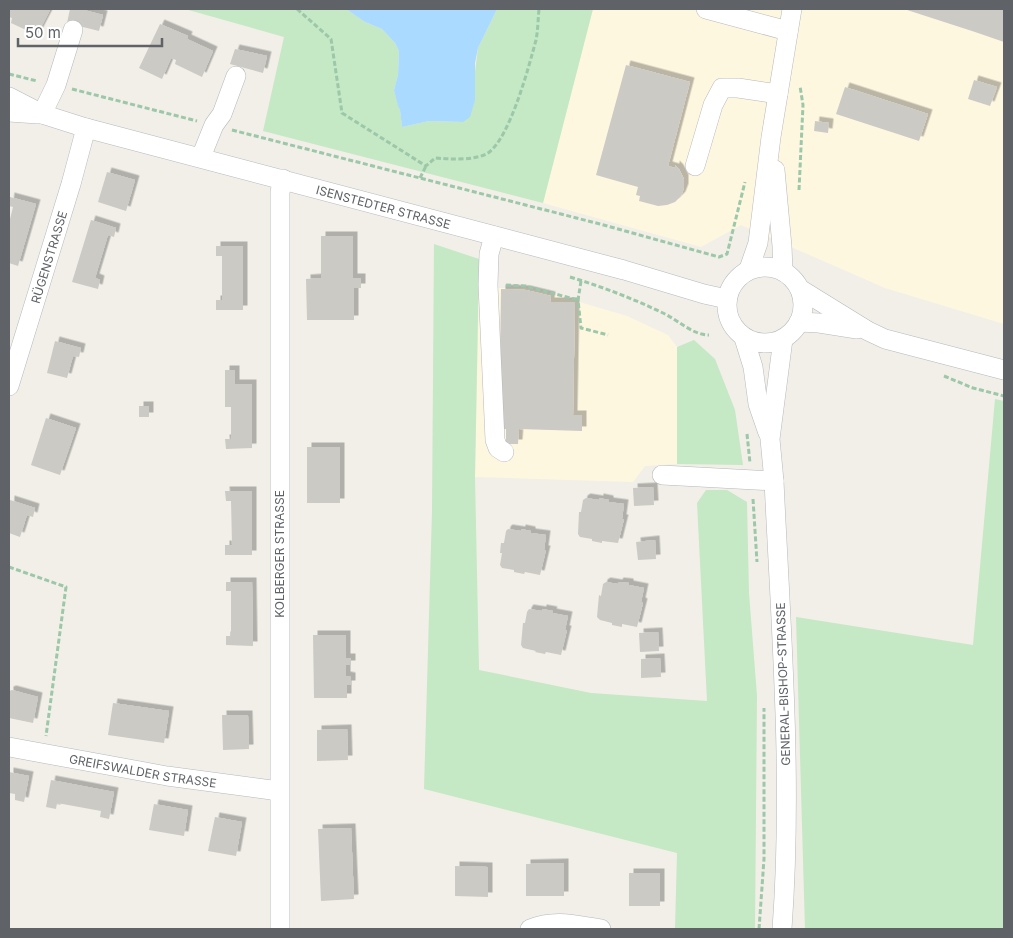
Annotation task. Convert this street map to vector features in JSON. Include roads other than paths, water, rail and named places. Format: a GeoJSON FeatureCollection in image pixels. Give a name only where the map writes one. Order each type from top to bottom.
{"type":"FeatureCollection","features":[{"type":"Feature","properties":{"kind":"street"},"geometry":{"type":"LineString","coordinates":[[706,9],[788,31]]}},
{"type":"Feature","properties":{"kind":"street"},"geometry":{"type":"LineString","coordinates":[[749,270],[758,243],[771,137],[792,9]]}},
{"type":"Feature","properties":{"kind":"street"},"geometry":{"type":"LineString","coordinates":[[42,114],[56,85],[73,30]]}},
{"type":"Feature","properties":{"kind":"street"},"geometry":{"type":"LineString","coordinates":[[201,157],[214,125],[222,114],[236,76]]}},
{"type":"Feature","properties":{"kind":"street"},"geometry":{"type":"LineString","coordinates":[[695,166],[713,105],[722,88],[738,88],[778,94]]}},
{"type":"Feature","properties":{"kind":"street","name":"ISENSTEDTER STRASSE"},"geometry":{"type":"LineString","coordinates":[[9,97],[42,114],[86,128],[201,157],[727,299]]}},
{"type":"Feature","properties":{"kind":"street","name":"ISENSTEDTER STRASSE"},"geometry":{"type":"LineString","coordinates":[[9,112],[42,114]]}},
{"type":"Feature","properties":{"kind":"street","name":"RÜGENSTRASSE"},"geometry":{"type":"LineString","coordinates":[[9,386],[69,194],[86,128]]}},
{"type":"Feature","properties":{"kind":"street"},"geometry":{"type":"LineString","coordinates":[[771,137],[782,246],[782,271]]}},
{"type":"Feature","properties":{"kind":"street","name":"KOLBERGER STRASSE"},"geometry":{"type":"LineString","coordinates":[[280,929],[280,192],[283,179]]}},
{"type":"Feature","properties":{"kind":"street"},"geometry":{"type":"LineString","coordinates":[[494,236],[489,254],[488,286],[495,440],[498,448],[504,452]]}},
{"type":"Feature","properties":{"kind":"street"},"geometry":{"type":"LineString","coordinates":[[760,267],[772,267],[782,271],[800,289],[803,299],[803,310],[799,322],[795,329],[783,339],[764,343],[744,338],[730,321],[727,310],[727,299],[734,281],[749,270],[760,267]]}},
{"type":"Feature","properties":{"kind":"street"},"geometry":{"type":"LineString","coordinates":[[800,289],[868,331],[885,339],[1004,370]]}},
{"type":"Feature","properties":{"kind":"street"},"geometry":{"type":"LineString","coordinates":[[799,322],[819,323],[868,331]]}},
{"type":"Feature","properties":{"kind":"street","name":"GENERAL-BISHOP-STRASSE"},"geometry":{"type":"LineString","coordinates":[[744,338],[753,366],[758,404],[770,439]]}},
{"type":"Feature","properties":{"kind":"street","name":"GENERAL-BISHOP-STRASSE"},"geometry":{"type":"LineString","coordinates":[[782,929],[786,874],[786,757],[774,481],[770,439],[783,339]]}},
{"type":"Feature","properties":{"kind":"street"},"geometry":{"type":"LineString","coordinates":[[662,475],[774,481]]}},
{"type":"Feature","properties":{"kind":"street","name":"GREIFSWALDER STRASSE"},"geometry":{"type":"LineString","coordinates":[[9,747],[167,776],[279,790]]}},
{"type":"Feature","properties":{"kind":"street"},"geometry":{"type":"LineString","coordinates":[[530,929],[542,924],[559,922],[601,929]]}},
{"type":"Feature","properties":{"kind":"water"},"geometry":{"type":"Polygon","coordinates":[[[346,9],[497,9],[478,48],[475,63],[475,100],[470,117],[463,122],[429,121],[402,127],[400,110],[394,90],[398,75],[399,51],[395,43],[382,29],[365,22],[346,9]]]}}]}
